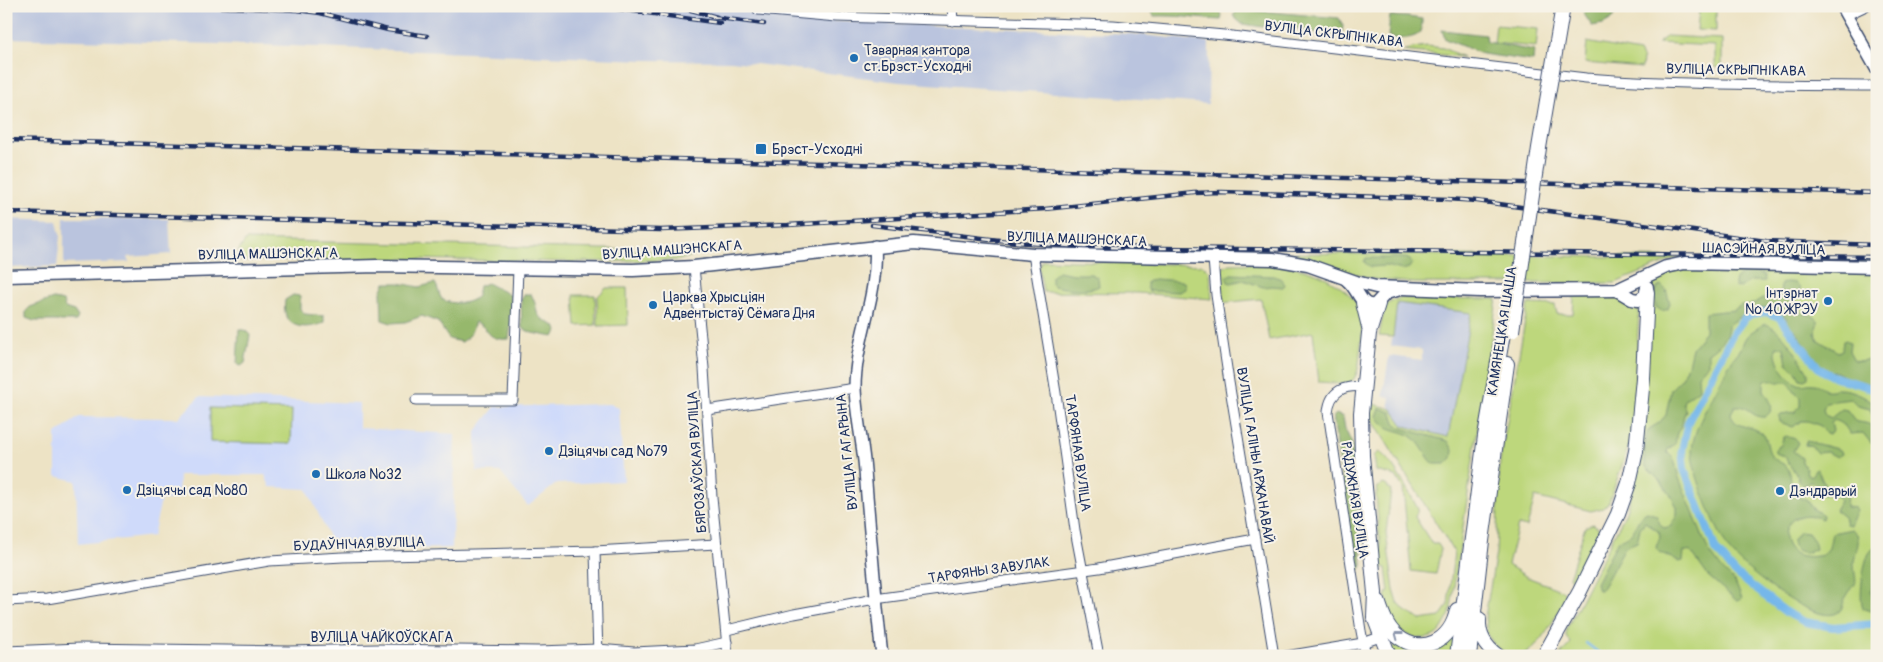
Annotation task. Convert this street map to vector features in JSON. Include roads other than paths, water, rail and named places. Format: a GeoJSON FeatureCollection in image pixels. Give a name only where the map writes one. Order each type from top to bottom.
{"type":"FeatureCollection","features":[{"type":"Feature","properties":{"kind":"main road","name":"КАМЯНЕЦКАЯ ШАША"},"geometry":{"type":"LineString","coordinates":[[1457,656],[1496,438],[1530,148],[1553,6]]}},
{"type":"Feature","properties":{"kind":"main road","name":"КАМЯНЕЦКАЯ ШАША"},"geometry":{"type":"LineString","coordinates":[[1508,330],[1563,6]]}},
{"type":"Feature","properties":{"kind":"main road","name":"ВУЛІЦА МАШЭНСКАГА"},"geometry":{"type":"LineString","coordinates":[[6,276],[377,266],[610,270],[694,267],[875,246],[927,244],[1033,254],[1283,260],[1308,265],[1336,274],[1376,294]]}},
{"type":"Feature","properties":{"kind":"main road","name":"ШАСЭЙНАЯ ВУЛІЦА"},"geometry":{"type":"LineString","coordinates":[[1617,290],[1666,267],[1685,263],[1877,267]]}},
{"type":"Feature","properties":{"kind":"main road","name":"ВУЛІЦА МАШЭНСКАГА"},"geometry":{"type":"LineString","coordinates":[[1336,274],[1351,283],[1362,300]]}},
{"type":"Feature","properties":{"kind":"main road"},"geometry":{"type":"LineString","coordinates":[[1636,302],[1647,291],[1649,279],[1653,274]]}},
{"type":"Feature","properties":{"kind":"main road"},"geometry":{"type":"LineString","coordinates":[[1544,656],[1558,633],[1613,524],[1629,483],[1636,451],[1643,378],[1636,302],[1627,288],[1633,281],[1645,283],[1647,291]]}},
{"type":"Feature","properties":{"kind":"main road"},"geometry":{"type":"LineString","coordinates":[[1369,332],[1362,300],[1362,291],[1376,294],[1405,289],[1480,291],[1617,290],[1636,302]]}},
{"type":"Feature","properties":{"kind":"main road"},"geometry":{"type":"LineString","coordinates":[[1362,300],[1372,306],[1376,294]]}},
{"type":"Feature","properties":{"kind":"main road"},"geometry":{"type":"LineString","coordinates":[[1376,294],[1369,332],[1361,413],[1362,456],[1375,592],[1374,617],[1388,656]]}},
{"type":"Feature","properties":{"kind":"main road","name":"КАМЯНЕЦКАЯ ШАША"},"geometry":{"type":"LineString","coordinates":[[1469,656],[1477,540]]}},
{"type":"Feature","properties":{"kind":"main road"},"geometry":{"type":"LineString","coordinates":[[1375,592],[1384,619],[1391,630],[1400,637],[1418,644],[1433,643],[1441,639],[1454,620],[1465,556],[1477,540],[1484,554],[1479,627],[1484,642],[1498,656]]}},
{"type":"Feature","properties":{"kind":"main road"},"geometry":{"type":"LineString","coordinates":[[1533,656],[1558,633]]}},
{"type":"Feature","properties":{"kind":"street"},"geometry":{"type":"LineString","coordinates":[[952,6],[953,21]]}},
{"type":"Feature","properties":{"kind":"street"},"geometry":{"type":"LineString","coordinates":[[1866,6],[1844,11],[1877,70]]}},
{"type":"Feature","properties":{"kind":"street","name":"ВУЛІЦА СКРЫПНІКАВА"},"geometry":{"type":"LineString","coordinates":[[758,10],[837,17],[1113,25],[1201,33],[1586,78],[1639,82],[1877,86]]}},
{"type":"Feature","properties":{"kind":"street","name":"ВУЛІЦА ГАГАРЫНА"},"geometry":{"type":"LineString","coordinates":[[875,246],[875,270],[861,336],[855,388],[865,468],[875,599],[882,656]]}},
{"type":"Feature","properties":{"kind":"street","name":"ТАРФЯНАЯ ВУЛІЦА"},"geometry":{"type":"LineString","coordinates":[[1033,254],[1082,571],[1099,656]]}},
{"type":"Feature","properties":{"kind":"street","name":"ВУЛІЦА ГАЛІНЫ АРЖАНАВАЙ"},"geometry":{"type":"LineString","coordinates":[[1214,258],[1216,295],[1274,656]]}},
{"type":"Feature","properties":{"kind":"street","name":"БЯРОЗАЎСКАЯ ВУЛІЦА"},"geometry":{"type":"LineString","coordinates":[[694,267],[707,410],[716,544],[727,630],[728,656]]}},
{"type":"Feature","properties":{"kind":"street"},"geometry":{"type":"LineString","coordinates":[[416,400],[513,400],[518,268]]}},
{"type":"Feature","properties":{"kind":"street","name":"РАДУЖНАЯ ВУЛІЦА"},"geometry":{"type":"LineString","coordinates":[[1364,387],[1351,386],[1340,391],[1331,400],[1328,412],[1366,656]]}},
{"type":"Feature","properties":{"kind":"street"},"geometry":{"type":"LineString","coordinates":[[707,410],[855,388]]}},
{"type":"Feature","properties":{"kind":"street","name":"ТАРФЯНЫ ЗАВУЛАК"},"geometry":{"type":"LineString","coordinates":[[727,630],[794,614],[875,599],[1082,571],[1255,539]]}},
{"type":"Feature","properties":{"kind":"street","name":"БУДАЎНІЧАЯ ВУЛІЦА"},"geometry":{"type":"LineString","coordinates":[[6,601],[48,599],[269,561],[343,557],[595,552],[716,544]]}},
{"type":"Feature","properties":{"kind":"street"},"geometry":{"type":"LineString","coordinates":[[595,552],[598,653]]}},
{"type":"Feature","properties":{"kind":"street"},"geometry":{"type":"LineString","coordinates":[[1286,656],[1363,643],[1380,637]]}},
{"type":"Feature","properties":{"kind":"street","name":"ВУЛІЦА ЧАЙКОЎСКАГА"},"geometry":{"type":"LineString","coordinates":[[6,651],[80,648],[289,651],[376,649],[598,653],[694,649],[727,642]]}},
{"type":"Feature","properties":{"kind":"waterway"},"geometry":{"type":"LineString","coordinates":[[1877,392],[1863,385],[1832,376],[1818,367],[1779,317],[1766,312],[1751,314],[1744,319],[1733,333],[1688,422],[1682,450],[1684,469],[1716,550],[1735,573],[1787,613],[1805,622],[1833,627],[1877,624]]}},
{"type":"Feature","properties":{"kind":"waterway"},"geometry":{"type":"LineString","coordinates":[[1586,643],[1603,656]]}},
{"type":"Feature","properties":{"kind":"railway"},"geometry":{"type":"LineString","coordinates":[[197,6],[297,10],[320,13],[388,30],[427,36]]}},
{"type":"Feature","properties":{"kind":"railway"},"geometry":{"type":"LineString","coordinates":[[596,6],[720,23]]}},
{"type":"Feature","properties":{"kind":"railway"},"geometry":{"type":"LineString","coordinates":[[651,6],[675,11]]}},
{"type":"Feature","properties":{"kind":"railway"},"geometry":{"type":"LineString","coordinates":[[676,6],[717,17]]}},
{"type":"Feature","properties":{"kind":"railway"},"geometry":{"type":"LineString","coordinates":[[712,17],[764,24]]}},
{"type":"Feature","properties":{"kind":"railway"},"geometry":{"type":"LineString","coordinates":[[6,140],[1877,193]]}},
{"type":"Feature","properties":{"kind":"railway"},"geometry":{"type":"LineString","coordinates":[[6,212],[661,230],[788,225],[1045,209],[1195,193],[1221,192],[1477,201],[1766,241],[1877,245]]}},
{"type":"Feature","properties":{"kind":"railway"},"geometry":{"type":"LineString","coordinates":[[872,225],[1016,242],[1084,247],[1877,257]]}},
{"type":"Feature","properties":{"kind":"place","name":"Таварная кантора ст.Брэст-Усходні"},"geometry":{"type":"Point","coordinates":[854,58]}},
{"type":"Feature","properties":{"kind":"place","name":"Брэст-Усходні"},"geometry":{"type":"Point","coordinates":[761,149]}},
{"type":"Feature","properties":{"kind":"place","name":"Інтэрнат № 40 ЖРЭУ"},"geometry":{"type":"Point","coordinates":[1828,301]}},
{"type":"Feature","properties":{"kind":"place","name":"Царква Хрысціян Адвентыстаў Сёмага Дня"},"geometry":{"type":"Point","coordinates":[653,305]}},
{"type":"Feature","properties":{"kind":"place","name":"Дзіцячы сад №79"},"geometry":{"type":"Point","coordinates":[549,451]}},
{"type":"Feature","properties":{"kind":"place","name":"Школа №32"},"geometry":{"type":"Point","coordinates":[316,474]}},
{"type":"Feature","properties":{"kind":"place","name":"Дзіцячы сад №80"},"geometry":{"type":"Point","coordinates":[127,490]}},
{"type":"Feature","properties":{"kind":"place","name":"Дэндрарый"},"geometry":{"type":"Point","coordinates":[1780,491]}}]}
